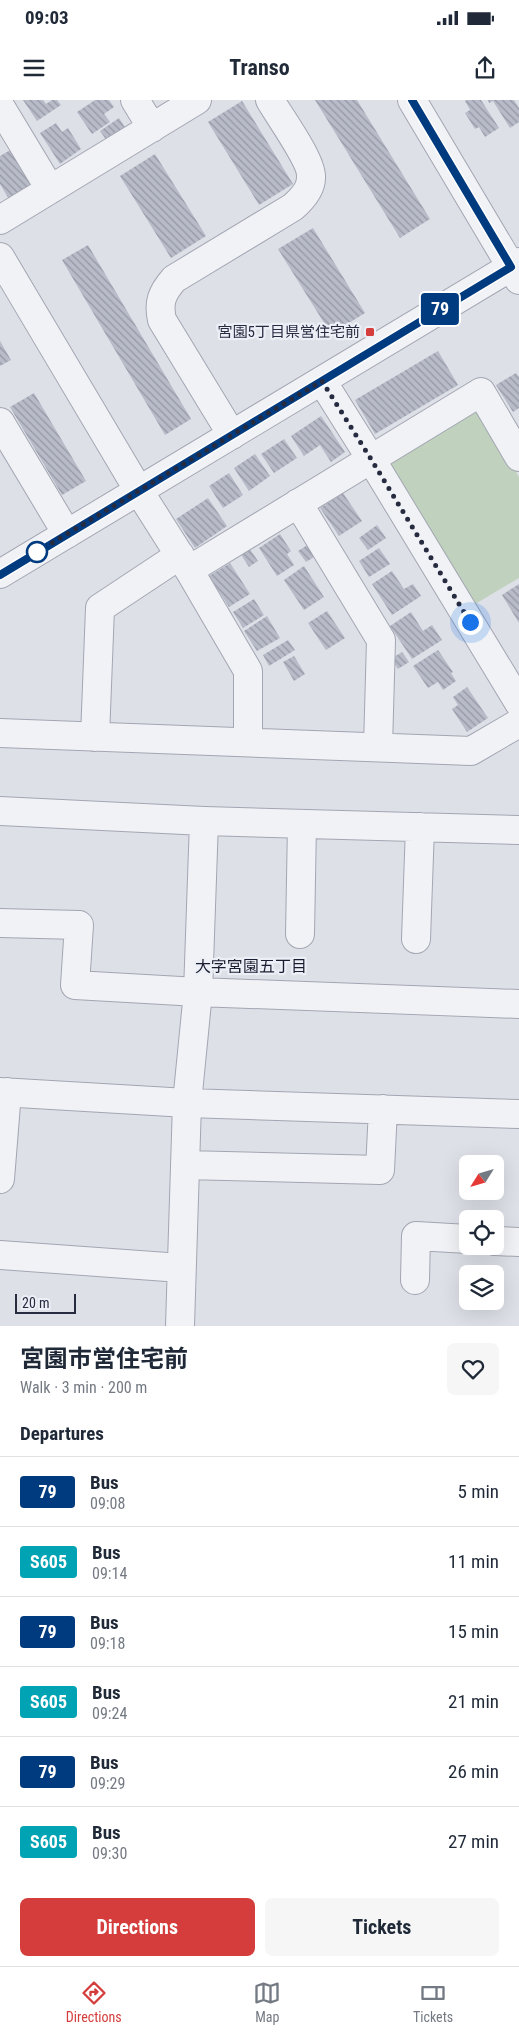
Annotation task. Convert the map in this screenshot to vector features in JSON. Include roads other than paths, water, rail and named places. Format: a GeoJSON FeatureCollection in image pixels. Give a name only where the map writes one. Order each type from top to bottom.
{"type":"FeatureCollection","features":[{"type":"Feature","properties":{"kind":"street"},"geometry":{"type":"LineString","coordinates":[[135,100],[152,128]]}},
{"type":"Feature","properties":{"kind":"street"},"geometry":{"type":"LineString","coordinates":[[0,220],[197,100]]}},
{"type":"Feature","properties":{"kind":"street"},"geometry":{"type":"LineString","coordinates":[[232,435],[162,320],[159,308],[162,296],[174,279],[293,207],[308,190],[312,179],[310,166],[270,100]]}},
{"type":"Feature","properties":{"kind":"street"},"geometry":{"type":"LineString","coordinates":[[0,574],[322,381],[516,270],[418,102]]}},
{"type":"Feature","properties":{"kind":"street"},"geometry":{"type":"LineString","coordinates":[[0,106],[50,190]]}},
{"type":"Feature","properties":{"kind":"street"},"geometry":{"type":"LineString","coordinates":[[0,257],[248,671],[248,742]]}},
{"type":"Feature","properties":{"kind":"street"},"geometry":{"type":"LineString","coordinates":[[322,381],[519,703]]}},
{"type":"Feature","properties":{"kind":"street"},"geometry":{"type":"LineString","coordinates":[[95,737],[100,608],[298,503],[481,392],[519,457]]}},
{"type":"Feature","properties":{"kind":"street"},"geometry":{"type":"LineString","coordinates":[[0,422],[67,534]]}},
{"type":"Feature","properties":{"kind":"street"},"geometry":{"type":"LineString","coordinates":[[298,503],[382,640],[378,747]]}},
{"type":"Feature","properties":{"kind":"street"},"geometry":{"type":"LineString","coordinates":[[0,734],[471,751],[519,723]]}},
{"type":"Feature","properties":{"kind":"street"},"geometry":{"type":"LineString","coordinates":[[0,811],[204,821],[519,830]]}},
{"type":"Feature","properties":{"kind":"street"},"geometry":{"type":"LineString","coordinates":[[180,1326],[187,1103],[198,992],[204,821]]}},
{"type":"Feature","properties":{"kind":"street"},"geometry":{"type":"LineString","coordinates":[[300,934],[302,824]]}},
{"type":"Feature","properties":{"kind":"street"},"geometry":{"type":"LineString","coordinates":[[416,938],[420,827]]}},
{"type":"Feature","properties":{"kind":"street"},"geometry":{"type":"LineString","coordinates":[[0,923],[79,925],[74,984],[198,992],[519,1004]]}},
{"type":"Feature","properties":{"kind":"street"},"geometry":{"type":"LineString","coordinates":[[0,1179],[3,1092],[187,1103],[519,1114]]}},
{"type":"Feature","properties":{"kind":"street"},"geometry":{"type":"LineString","coordinates":[[185,1165],[380,1170],[383,1109]]}},
{"type":"Feature","properties":{"kind":"street"},"geometry":{"type":"LineString","coordinates":[[415,1280],[416,1236],[459,1238]]}},
{"type":"Feature","properties":{"kind":"street"},"geometry":{"type":"LineString","coordinates":[[504,1241],[519,1242]]}},
{"type":"Feature","properties":{"kind":"street"},"geometry":{"type":"LineString","coordinates":[[0,1255],[181,1268]]}},
{"type":"Feature","properties":{"kind":"place","name":"宮園5丁目県営住宅前"},"geometry":{"type":"Point","coordinates":[370,332]}},
{"type":"Feature","properties":{"kind":"district","name":"大字宮園五丁目"},"geometry":{"type":"Point","coordinates":[251,966]}}]}
